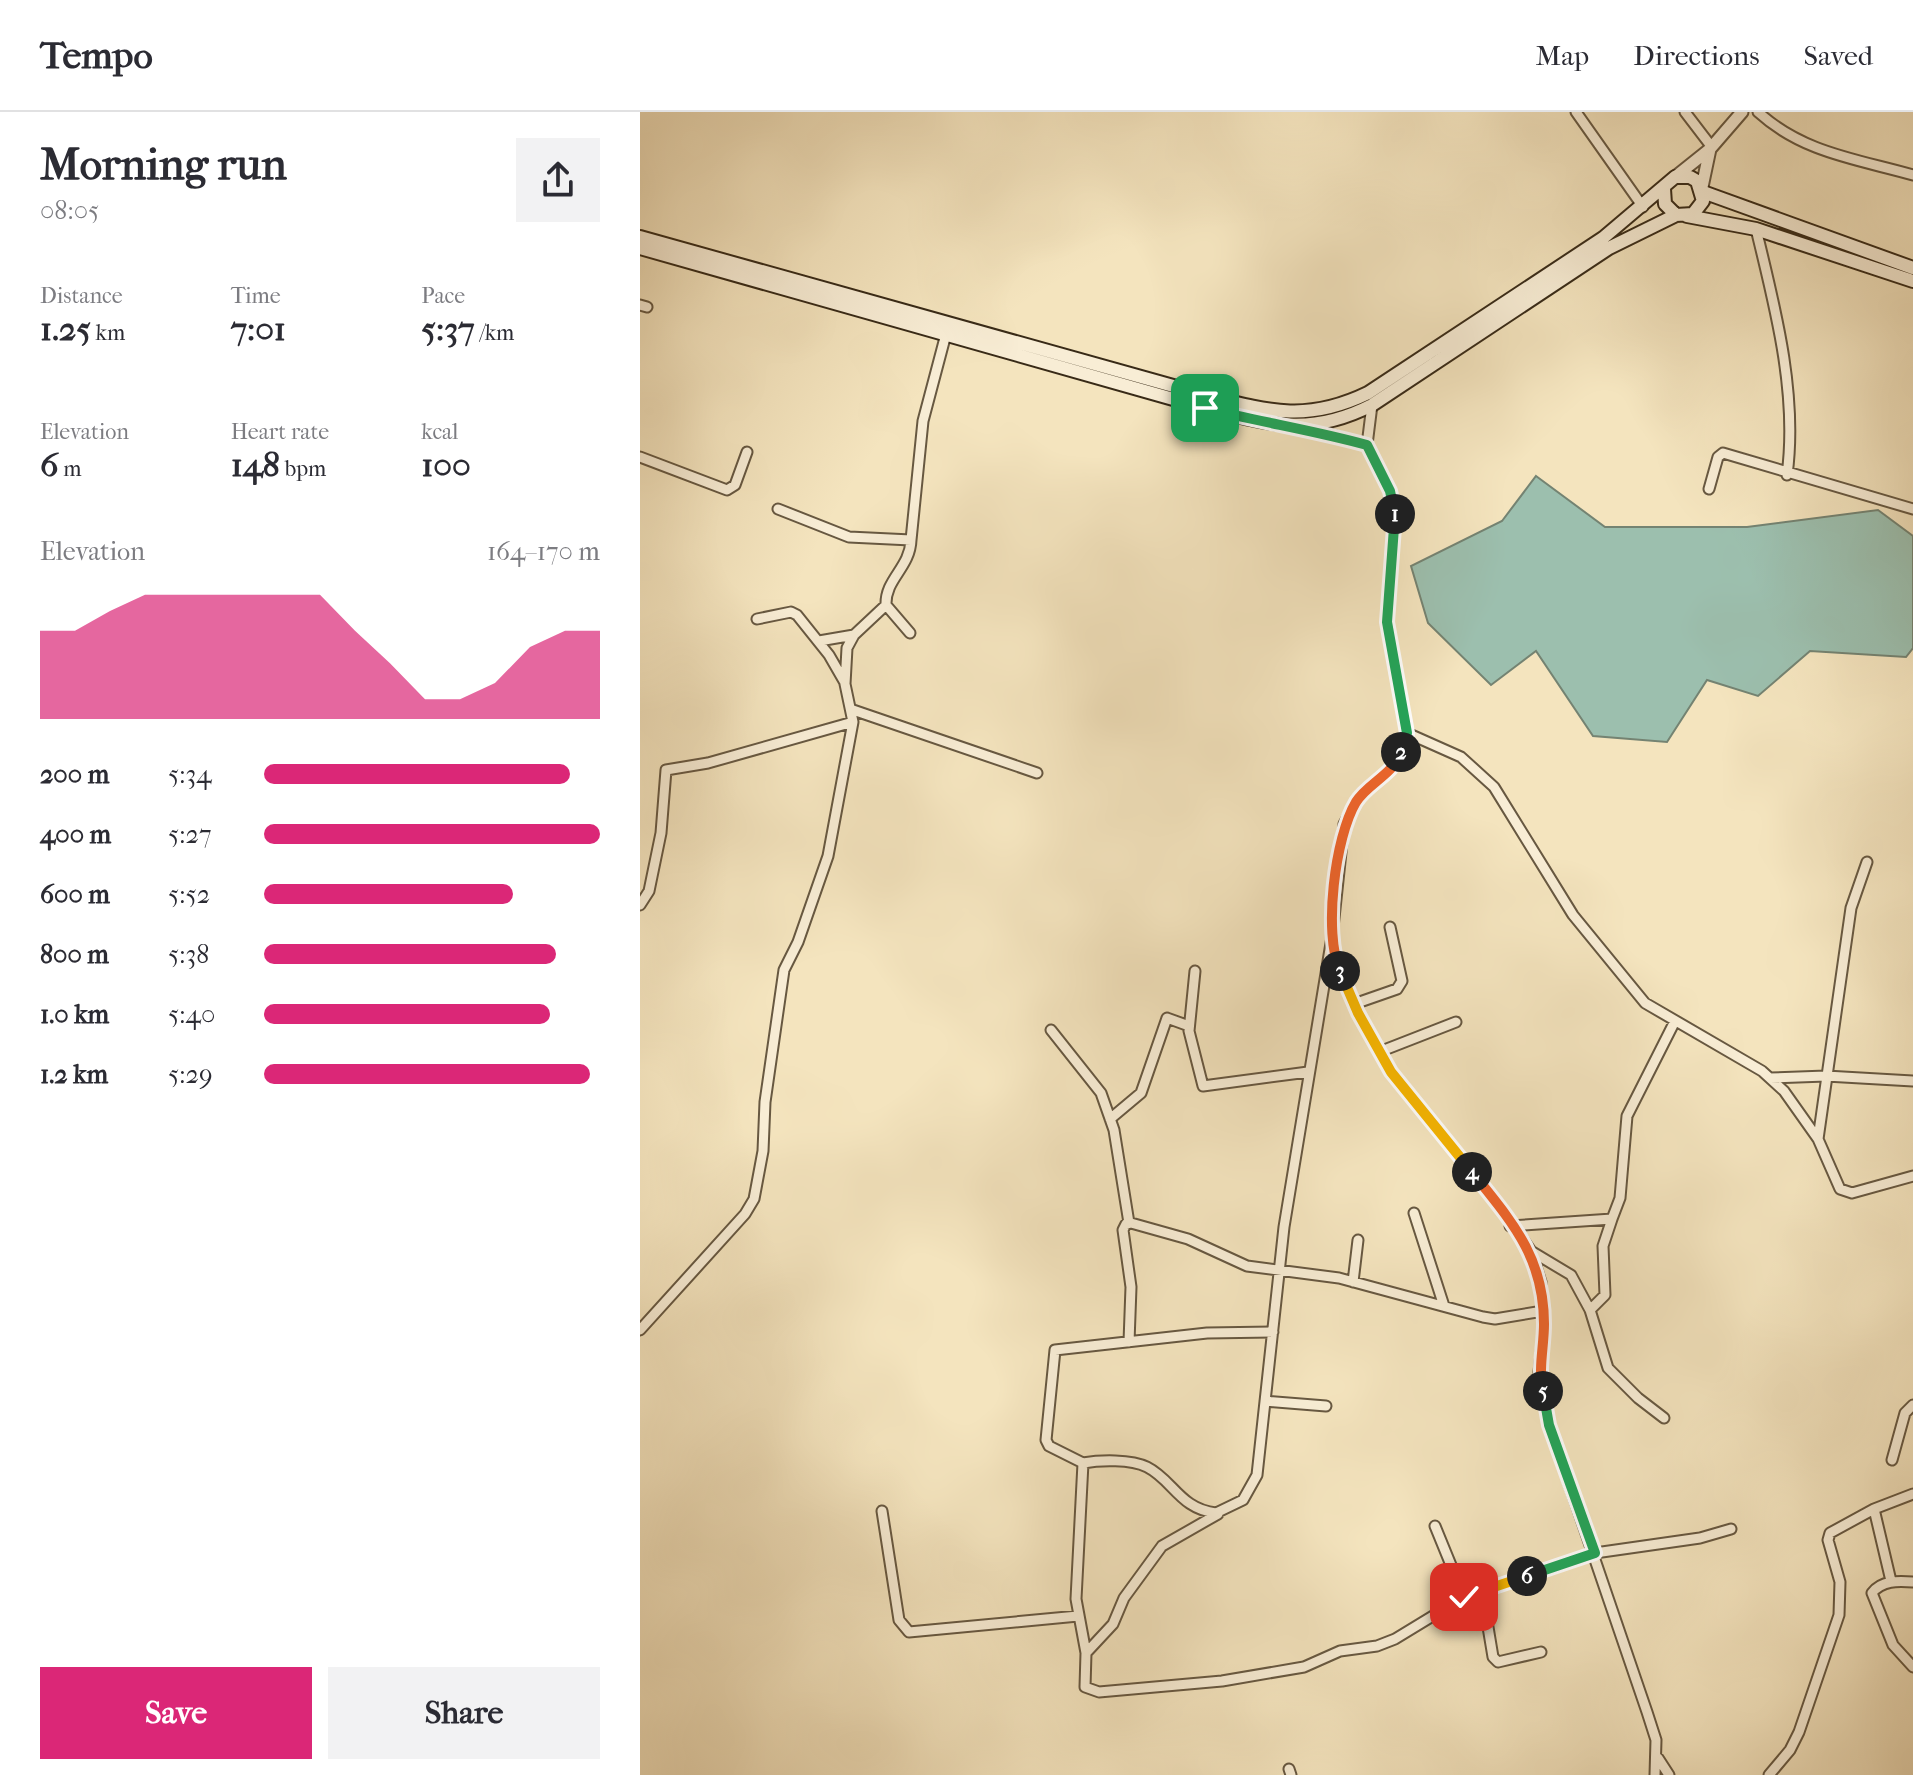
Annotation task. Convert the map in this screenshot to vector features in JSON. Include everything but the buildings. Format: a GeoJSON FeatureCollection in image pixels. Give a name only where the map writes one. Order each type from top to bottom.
{"type":"FeatureCollection","features":[{"type":"Feature","properties":{"kind":"main road"},"geometry":{"type":"LineString","coordinates":[[640,237],[946,334],[1207,402],[1293,414],[1349,402],[1558,268],[1643,207],[1675,177],[1690,177],[1702,189],[1913,268]]}},
{"type":"Feature","properties":{"kind":"main road"},"geometry":{"type":"LineString","coordinates":[[1664,189],[1665,204],[1680,215],[1756,229],[1913,281]]}},
{"type":"Feature","properties":{"kind":"main road"},"geometry":{"type":"LineString","coordinates":[[640,248],[800,288],[1207,402],[1270,424],[1301,426],[1337,421],[1372,405],[1609,248],[1699,208],[1702,189]]}},
{"type":"Feature","properties":{"kind":"street"},"geometry":{"type":"LineString","coordinates":[[1576,112],[1643,207]]}},
{"type":"Feature","properties":{"kind":"street"},"geometry":{"type":"LineString","coordinates":[[1685,112],[1711,148],[1702,189]]}},
{"type":"Feature","properties":{"kind":"street"},"geometry":{"type":"LineString","coordinates":[[1675,177],[1711,148],[1742,112]]}},
{"type":"Feature","properties":{"kind":"street"},"geometry":{"type":"LineString","coordinates":[[1758,112],[1776,128],[1813,149],[1913,175]]}},
{"type":"Feature","properties":{"kind":"street"},"geometry":{"type":"LineString","coordinates":[[1756,229],[1770,285],[1789,409],[1791,444],[1787,475]]}},
{"type":"Feature","properties":{"kind":"street"},"geometry":{"type":"LineString","coordinates":[[910,633],[886,605],[886,592],[911,557],[923,421],[946,334]]}},
{"type":"Feature","properties":{"kind":"street"},"geometry":{"type":"LineString","coordinates":[[1086,1653],[1113,1624],[1124,1598],[1162,1546],[1243,1500],[1257,1475],[1280,1268],[1308,1072],[1332,937],[1344,824],[1358,799],[1398,761],[1407,733],[1387,622],[1395,513],[1390,491],[1367,445],[1372,405]]}},
{"type":"Feature","properties":{"kind":"street"},"geometry":{"type":"LineString","coordinates":[[1301,426],[1367,445]]}},
{"type":"Feature","properties":{"kind":"street"},"geometry":{"type":"LineString","coordinates":[[640,457],[727,490],[735,485],[747,452]]}},
{"type":"Feature","properties":{"kind":"street"},"geometry":{"type":"LineString","coordinates":[[1709,489],[1718,457],[1723,453],[1787,475],[1913,509]]}},
{"type":"Feature","properties":{"kind":"street"},"geometry":{"type":"LineString","coordinates":[[778,509],[849,537],[911,540]]}},
{"type":"Feature","properties":{"kind":"street"},"geometry":{"type":"LineString","coordinates":[[845,684],[847,648],[854,635],[886,605]]}},
{"type":"Feature","properties":{"kind":"street"},"geometry":{"type":"LineString","coordinates":[[640,1330],[745,1214],[754,1199],[763,1151],[765,1102],[781,985],[828,856],[853,722],[853,710],[845,684],[819,641],[791,612],[757,619]]}},
{"type":"Feature","properties":{"kind":"street"},"geometry":{"type":"LineString","coordinates":[[819,641],[854,635]]}},
{"type":"Feature","properties":{"kind":"street"},"geometry":{"type":"LineString","coordinates":[[853,710],[1037,773]]}},
{"type":"Feature","properties":{"kind":"street"},"geometry":{"type":"LineString","coordinates":[[640,905],[649,891],[661,833],[666,770],[708,763],[853,722]]}},
{"type":"Feature","properties":{"kind":"street"},"geometry":{"type":"LineString","coordinates":[[1407,733],[1461,757],[1494,787],[1573,915],[1645,1003],[1770,1078],[1784,1091],[1818,1139],[1840,1189],[1852,1193],[1913,1176]]}},
{"type":"Feature","properties":{"kind":"street"},"geometry":{"type":"LineString","coordinates":[[1818,1139],[1853,896],[1867,862]]}},
{"type":"Feature","properties":{"kind":"street"},"geometry":{"type":"LineString","coordinates":[[1354,1004],[1397,989],[1402,981],[1390,927]]}},
{"type":"Feature","properties":{"kind":"street"},"geometry":{"type":"LineString","coordinates":[[1332,937],[1336,962],[1354,1004],[1391,1072],[1501,1208],[1510,1226],[1531,1251],[1571,1275],[1590,1310],[1608,1368],[1664,1418]]}},
{"type":"Feature","properties":{"kind":"street"},"geometry":{"type":"LineString","coordinates":[[1195,971],[1189,1026],[1194,1058],[1203,1086],[1308,1072]]}},
{"type":"Feature","properties":{"kind":"street"},"geometry":{"type":"LineString","coordinates":[[1110,1119],[1141,1093],[1167,1018],[1189,1026]]}},
{"type":"Feature","properties":{"kind":"street"},"geometry":{"type":"LineString","coordinates":[[1590,1310],[1605,1295],[1603,1246],[1620,1198],[1627,1116],[1675,1021]]}},
{"type":"Feature","properties":{"kind":"street"},"geometry":{"type":"LineString","coordinates":[[1379,1052],[1456,1022]]}},
{"type":"Feature","properties":{"kind":"street"},"geometry":{"type":"LineString","coordinates":[[1051,1030],[1101,1093],[1110,1119],[1129,1223]]}},
{"type":"Feature","properties":{"kind":"street"},"geometry":{"type":"LineString","coordinates":[[1770,1078],[1826,1076],[1913,1081]]}},
{"type":"Feature","properties":{"kind":"street"},"geometry":{"type":"LineString","coordinates":[[1414,1213],[1444,1306]]}},
{"type":"Feature","properties":{"kind":"street"},"geometry":{"type":"LineString","coordinates":[[1510,1226],[1612,1219]]}},
{"type":"Feature","properties":{"kind":"street"},"geometry":{"type":"LineString","coordinates":[[1129,1223],[1188,1239],[1232,1261],[1353,1282],[1495,1319],[1543,1311]]}},
{"type":"Feature","properties":{"kind":"street"},"geometry":{"type":"LineString","coordinates":[[1129,1223],[1123,1230],[1131,1287],[1129,1342]]}},
{"type":"Feature","properties":{"kind":"street"},"geometry":{"type":"LineString","coordinates":[[1353,1282],[1358,1240]]}},
{"type":"Feature","properties":{"kind":"street"},"geometry":{"type":"LineString","coordinates":[[1531,1251],[1541,1282],[1543,1311],[1539,1372],[1549,1425],[1595,1553],[1651,1726],[1658,1758],[1669,1775]]}},
{"type":"Feature","properties":{"kind":"street"},"geometry":{"type":"LineString","coordinates":[[1229,1508],[1216,1513],[1189,1505],[1148,1468],[1129,1463],[1083,1463],[1049,1446],[1046,1440],[1052,1355],[1061,1349],[1241,1331],[1273,1332]]}},
{"type":"Feature","properties":{"kind":"street"},"geometry":{"type":"LineString","coordinates":[[1265,1401],[1326,1406]]}},
{"type":"Feature","properties":{"kind":"street"},"geometry":{"type":"LineString","coordinates":[[1892,1460],[1905,1413],[1913,1405]]}},
{"type":"Feature","properties":{"kind":"street"},"geometry":{"type":"LineString","coordinates":[[1083,1463],[1076,1577],[1078,1616],[1086,1653],[1085,1687],[1090,1692],[1281,1672],[1340,1651],[1377,1646],[1395,1639],[1464,1597],[1595,1553],[1700,1538],[1731,1529]]}},
{"type":"Feature","properties":{"kind":"street"},"geometry":{"type":"LineString","coordinates":[[1770,1775],[1799,1732],[1839,1615],[1840,1582],[1828,1540],[1830,1533],[1874,1509],[1913,1494]]}},
{"type":"Feature","properties":{"kind":"street"},"geometry":{"type":"LineString","coordinates":[[1874,1509],[1891,1581]]}},
{"type":"Feature","properties":{"kind":"street"},"geometry":{"type":"LineString","coordinates":[[882,1511],[899,1620],[909,1632],[1078,1616]]}},
{"type":"Feature","properties":{"kind":"street"},"geometry":{"type":"LineString","coordinates":[[1435,1526],[1464,1597]]}},
{"type":"Feature","properties":{"kind":"street"},"geometry":{"type":"LineString","coordinates":[[1913,1582],[1891,1581],[1877,1586],[1872,1593],[1893,1645],[1913,1667]]}},
{"type":"Feature","properties":{"kind":"street"},"geometry":{"type":"LineString","coordinates":[[1482,1591],[1493,1657],[1505,1662],[1541,1652]]}},
{"type":"Feature","properties":{"kind":"street"},"geometry":{"type":"LineString","coordinates":[[1655,1775],[1658,1758]]}},
{"type":"Feature","properties":{"kind":"shaded area"},"geometry":{"type":"Polygon","coordinates":[[[1536,476],[1605,527],[1747,527],[1878,510],[1913,536],[1913,648],[1906,657],[1810,651],[1758,696],[1707,680],[1667,742],[1593,736],[1536,651],[1491,685],[1428,623],[1411,566],[1502,521],[1536,476]]]}},
{"type":"Feature","properties":{"kind":"route"},"geometry":{"type":"LineString","coordinates":[[1205,408],[1270,424],[1301,426],[1367,445],[1390,491],[1395,513],[1387,622],[1407,733],[1398,761],[1358,799],[1344,824],[1332,937],[1336,962],[1358,1013],[1391,1072],[1501,1208],[1510,1226],[1531,1251],[1541,1282],[1544,1326],[1539,1372],[1549,1425],[1595,1553],[1464,1597]]}}]}
